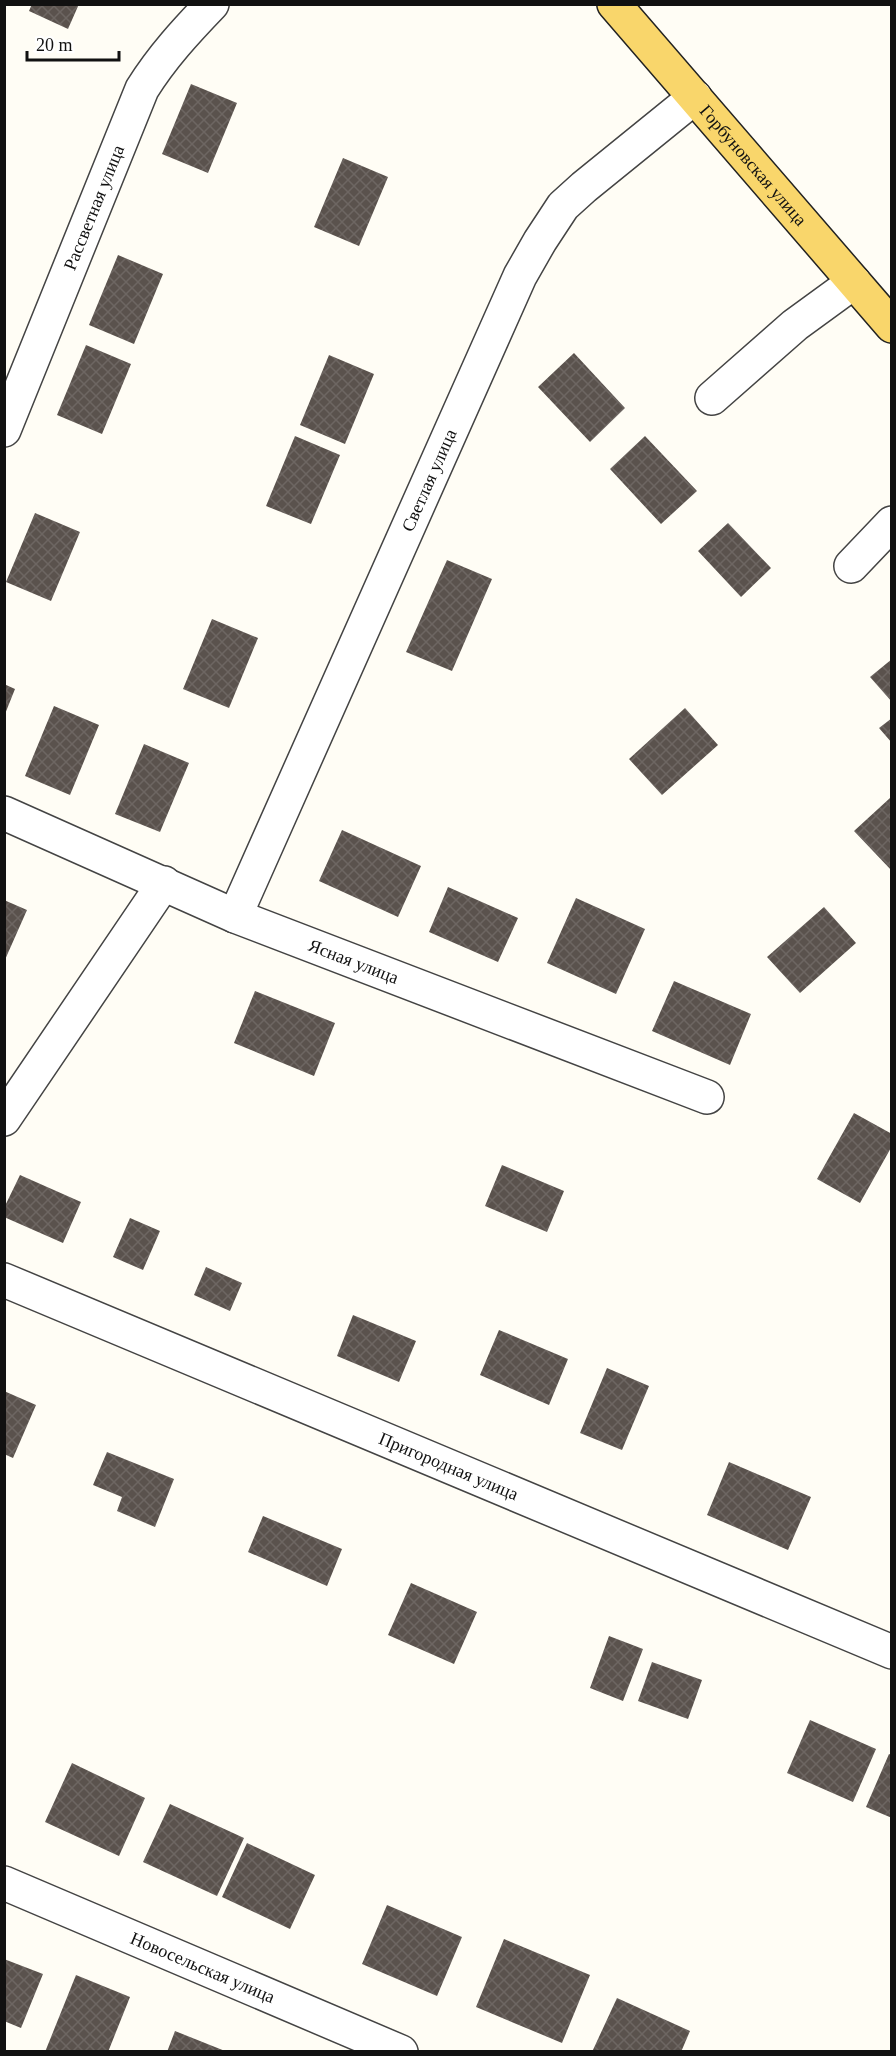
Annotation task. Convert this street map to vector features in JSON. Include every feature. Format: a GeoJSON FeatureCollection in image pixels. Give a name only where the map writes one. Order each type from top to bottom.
{"type":"FeatureCollection","features":[{"type":"Feature","properties":{"kind":"main road","name":"Горбуновская улица"},"geometry":{"type":"LineString","coordinates":[[614,4],[891,327]]}},
{"type":"Feature","properties":{"kind":"street","name":"Рассветная улица"},"geometry":{"type":"LineString","coordinates":[[4,430],[142,89],[155,68],[179,38],[212,4]]}},
{"type":"Feature","properties":{"kind":"street","name":"Светлая улица"},"geometry":{"type":"LineString","coordinates":[[235,916],[520,276],[563,206],[696,97]]}},
{"type":"Feature","properties":{"kind":"street"},"geometry":{"type":"LineString","coordinates":[[712,398],[795,325],[854,282]]}},
{"type":"Feature","properties":{"kind":"street"},"geometry":{"type":"LineString","coordinates":[[851,566],[891,523]]}},
{"type":"Feature","properties":{"kind":"street","name":"Ясная улица"},"geometry":{"type":"LineString","coordinates":[[4,813],[235,916],[707,1097]]}},
{"type":"Feature","properties":{"kind":"street"},"geometry":{"type":"LineString","coordinates":[[4,1119],[164,884]]}},
{"type":"Feature","properties":{"kind":"street","name":"Пригородная улица"},"geometry":{"type":"LineString","coordinates":[[4,1280],[891,1652]]}},
{"type":"Feature","properties":{"kind":"street","name":"Новосельская улица"},"geometry":{"type":"LineString","coordinates":[[4,1883],[401,2052]]}},
{"type":"Feature","properties":{"kind":"building"},"geometry":{"type":"Polygon","coordinates":[[[32,4],[79,4],[68,29],[29,11],[32,4]]]}},
{"type":"Feature","properties":{"kind":"building"},"geometry":{"type":"Polygon","coordinates":[[[191,84],[237,103],[208,173],[162,154],[191,84]]]}},
{"type":"Feature","properties":{"kind":"building"},"geometry":{"type":"Polygon","coordinates":[[[343,158],[388,177],[359,246],[314,227],[343,158]]]}},
{"type":"Feature","properties":{"kind":"building"},"geometry":{"type":"Polygon","coordinates":[[[118,255],[163,274],[134,344],[89,325],[118,255]]]}},
{"type":"Feature","properties":{"kind":"building"},"geometry":{"type":"Polygon","coordinates":[[[86,345],[131,364],[102,434],[57,415],[86,345]]]}},
{"type":"Feature","properties":{"kind":"building"},"geometry":{"type":"Polygon","coordinates":[[[574,353],[625,408],[590,442],[538,387],[574,353]]]}},
{"type":"Feature","properties":{"kind":"building"},"geometry":{"type":"Polygon","coordinates":[[[329,355],[374,374],[345,444],[300,425],[329,355]]]}},
{"type":"Feature","properties":{"kind":"building"},"geometry":{"type":"Polygon","coordinates":[[[295,436],[340,455],[311,524],[266,506],[295,436]]]}},
{"type":"Feature","properties":{"kind":"building"},"geometry":{"type":"Polygon","coordinates":[[[645,436],[697,491],[661,524],[610,469],[645,436]]]}},
{"type":"Feature","properties":{"kind":"building"},"geometry":{"type":"Polygon","coordinates":[[[35,513],[80,532],[51,601],[6,582],[35,513]]]}},
{"type":"Feature","properties":{"kind":"building"},"geometry":{"type":"Polygon","coordinates":[[[728,523],[771,568],[741,597],[698,551],[728,523]]]}},
{"type":"Feature","properties":{"kind":"building"},"geometry":{"type":"Polygon","coordinates":[[[447,560],[492,579],[452,671],[406,652],[447,560]]]}},
{"type":"Feature","properties":{"kind":"building"},"geometry":{"type":"Polygon","coordinates":[[[212,619],[258,638],[229,708],[183,689],[212,619]]]}},
{"type":"Feature","properties":{"kind":"building"},"geometry":{"type":"Polygon","coordinates":[[[892,659],[892,702],[870,677],[892,659]]]}},
{"type":"Feature","properties":{"kind":"building"},"geometry":{"type":"Polygon","coordinates":[[[4,684],[15,689],[5,714],[4,714],[4,684]]]}},
{"type":"Feature","properties":{"kind":"building"},"geometry":{"type":"Polygon","coordinates":[[[54,706],[99,725],[70,795],[25,776],[54,706]]]}},
{"type":"Feature","properties":{"kind":"building"},"geometry":{"type":"Polygon","coordinates":[[[685,708],[718,745],[662,795],[629,759],[685,708]]]}},
{"type":"Feature","properties":{"kind":"building"},"geometry":{"type":"Polygon","coordinates":[[[892,718],[892,743],[879,728],[892,718]]]}},
{"type":"Feature","properties":{"kind":"building"},"geometry":{"type":"Polygon","coordinates":[[[144,744],[189,763],[160,832],[115,814],[144,744]]]}},
{"type":"Feature","properties":{"kind":"building"},"geometry":{"type":"Polygon","coordinates":[[[890,798],[892,799],[892,871],[854,831],[890,798]]]}},
{"type":"Feature","properties":{"kind":"building"},"geometry":{"type":"Polygon","coordinates":[[[342,830],[421,866],[398,917],[319,881],[342,830]]]}},
{"type":"Feature","properties":{"kind":"building"},"geometry":{"type":"Polygon","coordinates":[[[448,887],[518,918],[498,962],[429,932],[448,887]]]}},
{"type":"Feature","properties":{"kind":"building"},"geometry":{"type":"Polygon","coordinates":[[[576,898],[645,929],[616,994],[547,963],[576,898]]]}},
{"type":"Feature","properties":{"kind":"building"},"geometry":{"type":"Polygon","coordinates":[[[4,900],[27,910],[4,962],[4,900]]]}},
{"type":"Feature","properties":{"kind":"building"},"geometry":{"type":"Polygon","coordinates":[[[824,907],[856,943],[800,993],[767,957],[824,907]]]}},
{"type":"Feature","properties":{"kind":"building"},"geometry":{"type":"Polygon","coordinates":[[[674,981],[751,1014],[730,1065],[652,1031],[674,981]]]}},
{"type":"Feature","properties":{"kind":"building"},"geometry":{"type":"Polygon","coordinates":[[[255,991],[335,1023],[314,1076],[234,1043],[255,991]]]}},
{"type":"Feature","properties":{"kind":"building"},"geometry":{"type":"Polygon","coordinates":[[[854,1113],[892,1134],[892,1146],[860,1203],[817,1179],[854,1113]]]}},
{"type":"Feature","properties":{"kind":"building"},"geometry":{"type":"Polygon","coordinates":[[[502,1165],[564,1191],[547,1232],[485,1206],[502,1165]]]}},
{"type":"Feature","properties":{"kind":"building"},"geometry":{"type":"Polygon","coordinates":[[[20,1175],[81,1202],[63,1243],[4,1217],[4,1208],[20,1175]]]}},
{"type":"Feature","properties":{"kind":"building"},"geometry":{"type":"Polygon","coordinates":[[[130,1218],[160,1231],[143,1270],[113,1257],[130,1218]]]}},
{"type":"Feature","properties":{"kind":"building"},"geometry":{"type":"Polygon","coordinates":[[[206,1267],[242,1283],[230,1311],[194,1295],[206,1267]]]}},
{"type":"Feature","properties":{"kind":"building"},"geometry":{"type":"Polygon","coordinates":[[[353,1315],[416,1341],[399,1382],[337,1356],[353,1315]]]}},
{"type":"Feature","properties":{"kind":"building"},"geometry":{"type":"Polygon","coordinates":[[[499,1330],[568,1359],[549,1405],[480,1375],[499,1330]]]}},
{"type":"Feature","properties":{"kind":"building"},"geometry":{"type":"Polygon","coordinates":[[[607,1368],[649,1386],[622,1450],[580,1433],[607,1368]]]}},
{"type":"Feature","properties":{"kind":"building"},"geometry":{"type":"Polygon","coordinates":[[[4,1391],[36,1405],[13,1458],[4,1454],[4,1391]]]}},
{"type":"Feature","properties":{"kind":"building"},"geometry":{"type":"Polygon","coordinates":[[[107,1452],[174,1479],[155,1527],[117,1511],[122,1497],[93,1485],[107,1452]]]}},
{"type":"Feature","properties":{"kind":"building"},"geometry":{"type":"Polygon","coordinates":[[[729,1462],[811,1497],[788,1550],[707,1515],[729,1462]]]}},
{"type":"Feature","properties":{"kind":"building"},"geometry":{"type":"Polygon","coordinates":[[[263,1516],[342,1549],[327,1586],[248,1552],[263,1516]]]}},
{"type":"Feature","properties":{"kind":"building"},"geometry":{"type":"Polygon","coordinates":[[[411,1583],[477,1612],[454,1664],[388,1635],[411,1583]]]}},
{"type":"Feature","properties":{"kind":"building"},"geometry":{"type":"Polygon","coordinates":[[[609,1636],[643,1649],[623,1701],[590,1688],[609,1636]]]}},
{"type":"Feature","properties":{"kind":"building"},"geometry":{"type":"Polygon","coordinates":[[[652,1662],[702,1680],[688,1719],[638,1701],[652,1662]]]}},
{"type":"Feature","properties":{"kind":"building"},"geometry":{"type":"Polygon","coordinates":[[[810,1720],[876,1749],[853,1802],[787,1773],[810,1720]]]}},
{"type":"Feature","properties":{"kind":"building"},"geometry":{"type":"Polygon","coordinates":[[[889,1754],[892,1755],[892,1818],[866,1807],[889,1754]]]}},
{"type":"Feature","properties":{"kind":"building"},"geometry":{"type":"Polygon","coordinates":[[[72,1763],[145,1798],[119,1856],[45,1822],[72,1763]]]}},
{"type":"Feature","properties":{"kind":"building"},"geometry":{"type":"Polygon","coordinates":[[[170,1804],[244,1838],[217,1896],[143,1862],[170,1804]]]}},
{"type":"Feature","properties":{"kind":"building"},"geometry":{"type":"Polygon","coordinates":[[[247,1843],[315,1875],[290,1929],[222,1897],[247,1843]]]}},
{"type":"Feature","properties":{"kind":"building"},"geometry":{"type":"Polygon","coordinates":[[[387,1905],[462,1937],[437,1996],[362,1964],[387,1905]]]}},
{"type":"Feature","properties":{"kind":"building"},"geometry":{"type":"Polygon","coordinates":[[[504,1939],[590,1975],[562,2043],[476,2007],[504,1939]]]}},
{"type":"Feature","properties":{"kind":"building"},"geometry":{"type":"Polygon","coordinates":[[[4,1959],[43,1974],[21,2028],[4,2021],[4,1959]]]}},
{"type":"Feature","properties":{"kind":"building"},"geometry":{"type":"Polygon","coordinates":[[[76,1975],[130,1997],[108,2052],[45,2052],[76,1975]]]}},
{"type":"Feature","properties":{"kind":"building"},"geometry":{"type":"Polygon","coordinates":[[[617,1998],[690,2031],[681,2052],[592,2052],[617,1998]]]}},
{"type":"Feature","properties":{"kind":"building"},"geometry":{"type":"Polygon","coordinates":[[[175,2031],[225,2051],[225,2052],[167,2052],[175,2031]]]}}]}
